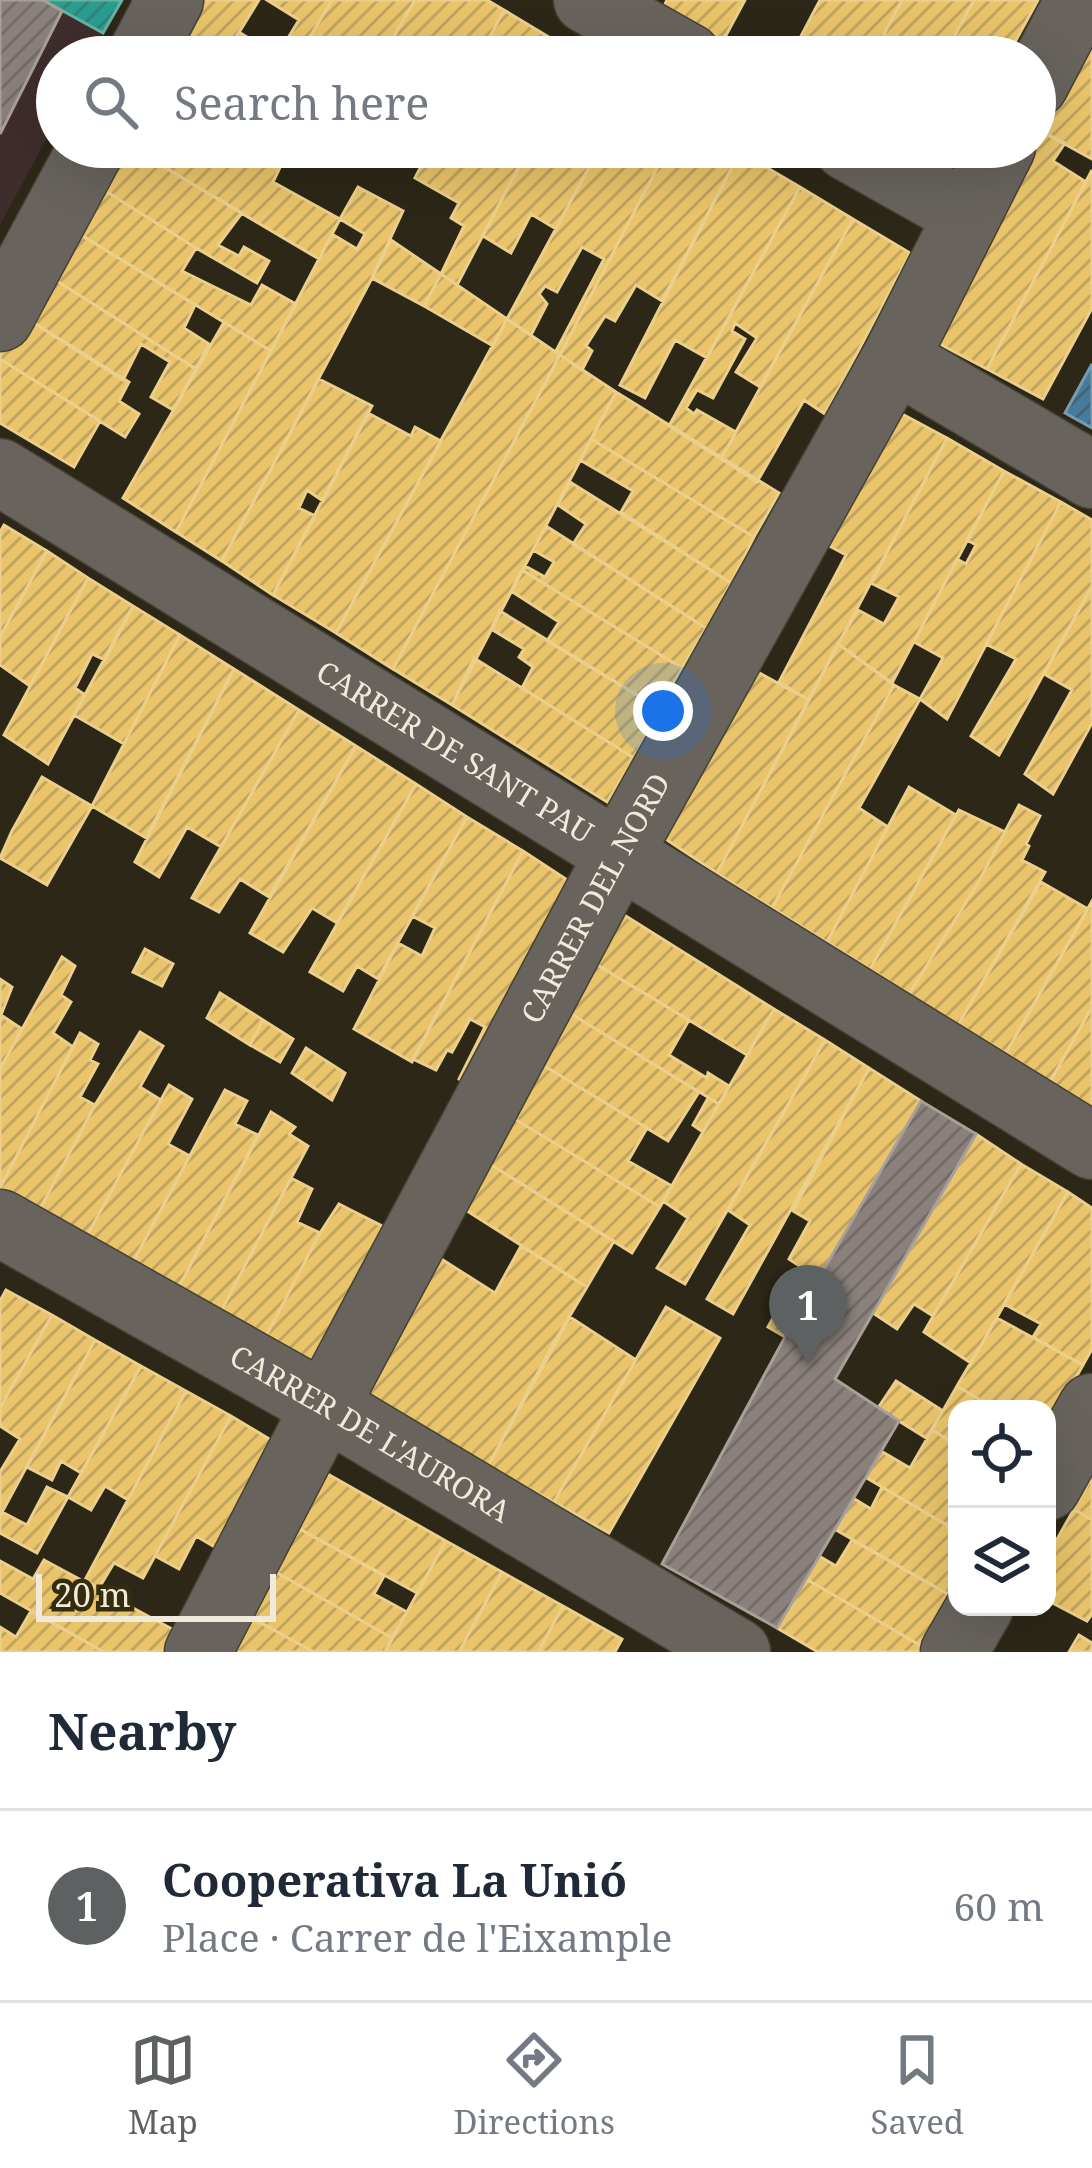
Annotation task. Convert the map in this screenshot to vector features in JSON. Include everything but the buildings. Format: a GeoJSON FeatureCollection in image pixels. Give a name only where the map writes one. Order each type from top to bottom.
{"type":"FeatureCollection","features":[{"type":"Feature","properties":{"kind":"street"},"geometry":{"type":"LineString","coordinates":[[151,36],[170,0]]}},
{"type":"Feature","properties":{"kind":"street"},"geometry":{"type":"LineString","coordinates":[[586,0],[650,36]]}},
{"type":"Feature","properties":{"kind":"street"},"geometry":{"type":"LineString","coordinates":[[1056,44],[1079,0]]}},
{"type":"Feature","properties":{"kind":"street"},"geometry":{"type":"LineString","coordinates":[[0,318],[81,168]]}},
{"type":"Feature","properties":{"kind":"street"},"geometry":{"type":"LineString","coordinates":[[884,168],[966,214]]}},
{"type":"Feature","properties":{"kind":"street","name":"CARRER DEL NORD"},"geometry":{"type":"LineString","coordinates":[[198,1652],[619,854],[895,359],[991,168]]}},
{"type":"Feature","properties":{"kind":"street"},"geometry":{"type":"LineString","coordinates":[[895,359],[1092,475]]}},
{"type":"Feature","properties":{"kind":"street","name":"CARRER DE SANT PAU"},"geometry":{"type":"LineString","coordinates":[[0,472],[1092,1147]]}},
{"type":"Feature","properties":{"kind":"street","name":"CARRER DE L'AURORA"},"geometry":{"type":"LineString","coordinates":[[0,1223],[325,1406],[737,1652]]}},
{"type":"Feature","properties":{"kind":"street"},"geometry":{"type":"LineString","coordinates":[[1056,1471],[1092,1407]]}},
{"type":"Feature","properties":{"kind":"street"},"geometry":{"type":"LineString","coordinates":[[954,1652],[975,1616]]}},
{"type":"Feature","properties":{"kind":"shaded area"},"geometry":{"type":"Polygon","coordinates":[[[0,0],[43,0],[103,33],[36,36],[36,158],[0,225],[0,0]]]}},
{"type":"Feature","properties":{"kind":"place","name":"Cooperativa La Unió"},"geometry":{"type":"Point","coordinates":[808,1364]}}]}
